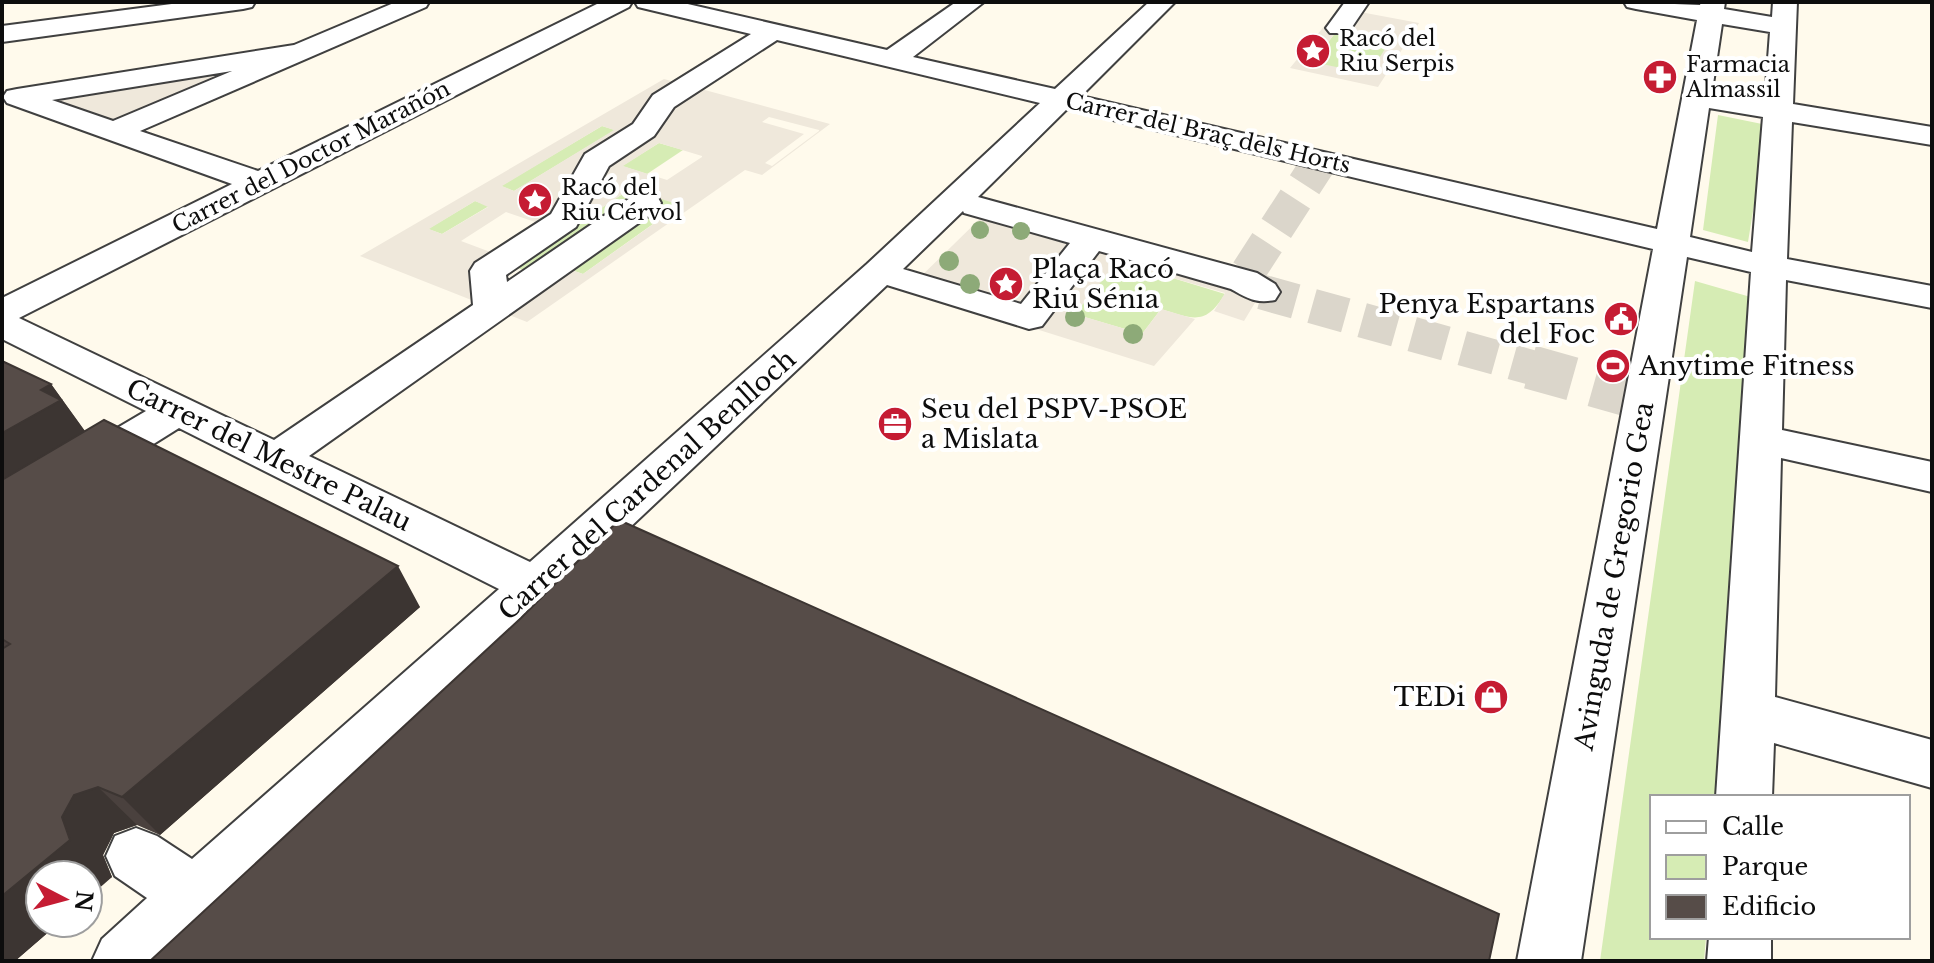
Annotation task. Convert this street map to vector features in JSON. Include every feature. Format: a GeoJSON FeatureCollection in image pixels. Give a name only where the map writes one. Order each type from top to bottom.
{"type":"FeatureCollection","features":[{"type":"Feature","properties":{"kind":"street"},"geometry":{"type":"LineString","coordinates":[[2,34],[243,2]]}},
{"type":"Feature","properties":{"kind":"street"},"geometry":{"type":"LineString","coordinates":[[114,131],[417,2]]}},
{"type":"Feature","properties":{"kind":"street","name":"Carrer del Doctor Marañón"},"geometry":{"type":"LineString","coordinates":[[2,312],[620,2]]}},
{"type":"Feature","properties":{"kind":"street","name":"Carrer del Braç dels Horts"},"geometry":{"type":"LineString","coordinates":[[647,2],[1769,266],[1932,297]]}},
{"type":"Feature","properties":{"kind":"street"},"geometry":{"type":"LineString","coordinates":[[894,58],[972,2]]}},
{"type":"Feature","properties":{"kind":"street","name":"Carrer del Cardenal Benlloch"},"geometry":{"type":"LineString","coordinates":[[124,961],[880,272],[1163,2]]}},
{"type":"Feature","properties":{"kind":"street"},"geometry":{"type":"LineString","coordinates":[[1339,28],[1357,2]]}},
{"type":"Feature","properties":{"kind":"street"},"geometry":{"type":"LineString","coordinates":[[1636,2],[1784,14],[1776,111],[1744,795]]}},
{"type":"Feature","properties":{"kind":"street","name":"Avinguda de Gregorio Gea"},"geometry":{"type":"LineString","coordinates":[[1549,961],[1712,8]]}},
{"type":"Feature","properties":{"kind":"street"},"geometry":{"type":"LineString","coordinates":[[492,308],[488,271],[564,220],[596,161],[644,130],[663,101],[774,31]]}},
{"type":"Feature","properties":{"kind":"street"},"geometry":{"type":"LineString","coordinates":[[260,183],[17,97],[300,52]]}},
{"type":"Feature","properties":{"kind":"street"},"geometry":{"type":"LineString","coordinates":[[1696,97],[1932,136]]}},
{"type":"Feature","properties":{"kind":"street"},"geometry":{"type":"LineString","coordinates":[[277,458],[645,203]]}},
{"type":"Feature","properties":{"kind":"street"},"geometry":{"type":"LineString","coordinates":[[976,206],[1251,282]]}},
{"type":"Feature","properties":{"kind":"street"},"geometry":{"type":"LineString","coordinates":[[901,279],[1029,318],[1092,238]]}},
{"type":"Feature","properties":{"kind":"street","name":"Carrer del Mestre Palau"},"geometry":{"type":"LineString","coordinates":[[2,324],[536,586]]}},
{"type":"Feature","properties":{"kind":"street"},"geometry":{"type":"LineString","coordinates":[[2,517],[178,410]]}},
{"type":"Feature","properties":{"kind":"street"},"geometry":{"type":"LineString","coordinates":[[1763,440],[1932,477]]}},
{"type":"Feature","properties":{"kind":"street"},"geometry":{"type":"LineString","coordinates":[[1746,712],[1932,764]]}},
{"type":"Feature","properties":{"kind":"street"},"geometry":{"type":"LineString","coordinates":[[136,856],[195,896]]}},
{"type":"Feature","properties":{"kind":"street"},"geometry":{"type":"LineString","coordinates":[[1739,961],[1740,939]]}},
{"type":"Feature","properties":{"kind":"green space"},"geometry":{"type":"Polygon","coordinates":[[[1339,28],[1393,39],[1368,75],[1312,63],[1339,28]]]}},
{"type":"Feature","properties":{"kind":"green space"},"geometry":{"type":"Polygon","coordinates":[[[1718,115],[1767,125],[1748,242],[1703,230],[1718,115]]]}},
{"type":"Feature","properties":{"kind":"green space"},"geometry":{"type":"Polygon","coordinates":[[[602,126],[615,130],[514,191],[501,186],[602,126]]]}},
{"type":"Feature","properties":{"kind":"green space"},"geometry":{"type":"Polygon","coordinates":[[[659,143],[683,150],[647,174],[622,166],[659,143]]]}},
{"type":"Feature","properties":{"kind":"green space"},"geometry":{"type":"Polygon","coordinates":[[[630,189],[681,204],[583,274],[571,270],[659,209],[630,198],[523,270],[513,266],[630,189]]]}},
{"type":"Feature","properties":{"kind":"green space"},"geometry":{"type":"Polygon","coordinates":[[[475,201],[489,206],[442,234],[428,229],[475,201]]]}},
{"type":"Feature","properties":{"kind":"green space"},"geometry":{"type":"Polygon","coordinates":[[[1117,261],[1225,294],[1211,311],[1198,317],[1161,309],[1142,334],[1074,314],[1117,261]]]}},
{"type":"Feature","properties":{"kind":"green space"},"geometry":{"type":"Polygon","coordinates":[[[1695,281],[1754,298],[1716,795],[1650,795],[1650,939],[1706,939],[1704,961],[1600,961],[1695,281]]]}},
{"type":"Feature","properties":{"kind":"shaded area","name":"Racó del Riu Serpis"},"geometry":{"type":"Polygon","coordinates":[[[1339,8],[1419,23],[1378,87],[1290,68],[1339,8]],[[1339,28],[1313,62],[1369,74],[1392,38],[1339,28]]]}},
{"type":"Feature","properties":{"kind":"shaded area"},"geometry":{"type":"Polygon","coordinates":[[[300,52],[114,131],[17,97],[300,52]]]}},
{"type":"Feature","properties":{"kind":"shaded area","name":"Racó del Riu Cérvol"},"geometry":{"type":"Polygon","coordinates":[[[664,79],[830,124],[762,175],[745,170],[527,322],[360,256],[664,79]],[[769,117],[762,122],[804,134],[765,163],[772,166],[819,131],[769,117]],[[602,126],[502,186],[514,191],[614,130],[602,126]],[[659,143],[623,166],[667,180],[702,156],[659,143]],[[630,189],[500,276],[509,279],[630,198],[660,208],[572,270],[583,274],[680,205],[630,189]],[[475,201],[429,229],[442,234],[488,207],[475,201]],[[506,212],[461,241],[493,253],[538,223],[506,212]]]}},
{"type":"Feature","properties":{"kind":"shaded area","name":"Plaça Racó Riu Sénia"},"geometry":{"type":"Polygon","coordinates":[[[997,202],[1270,278],[1244,321],[1214,311],[1225,293],[1117,262],[1075,314],[1142,334],[1161,309],[1195,319],[1154,366],[908,289],[997,202]]]}},
{"type":"Feature","properties":{"kind":"building"},"geometry":{"type":"Polygon","coordinates":[[[2,361],[51,384],[41,390],[61,400],[2,433],[2,361]]]}},
{"type":"Feature","properties":{"kind":"building"},"geometry":{"type":"Polygon","coordinates":[[[104,420],[398,566],[122,797],[98,787],[74,795],[62,817],[70,840],[47,859],[24,859],[24,878],[2,896],[2,649],[10,644],[2,639],[2,480],[104,420]]]}},
{"type":"Feature","properties":{"kind":"building"},"geometry":{"type":"Polygon","coordinates":[[[619,520],[1499,914],[1489,961],[150,961],[521,618],[619,520]]]}},
{"type":"Feature","properties":{"kind":"tunnel"},"geometry":{"type":"LineString","coordinates":[[1248,272],[1320,161]]}},
{"type":"Feature","properties":{"kind":"tunnel"},"geometry":{"type":"LineString","coordinates":[[1262,292],[1537,369]]}},
{"type":"Feature","properties":{"kind":"tunnel"},"geometry":{"type":"LineString","coordinates":[[1530,367],[1644,399]]}},
{"type":"Feature","properties":{"kind":"place","name":"Racó del Riu Serpis"},"geometry":{"type":"Point","coordinates":[1313,51]}},
{"type":"Feature","properties":{"kind":"place","name":"Farmacia Almassil"},"geometry":{"type":"Point","coordinates":[1660,77]}},
{"type":"Feature","properties":{"kind":"place","name":"Racó del Riu Cérvol"},"geometry":{"type":"Point","coordinates":[535,200]}},
{"type":"Feature","properties":{"kind":"place","name":"Plaça Racó Riu Sénia"},"geometry":{"type":"Point","coordinates":[1006,284]}},
{"type":"Feature","properties":{"kind":"place","name":"Penya Espartans del Foc"},"geometry":{"type":"Point","coordinates":[1621,319]}},
{"type":"Feature","properties":{"kind":"place","name":"Anytime Fitness"},"geometry":{"type":"Point","coordinates":[1613,366]}},
{"type":"Feature","properties":{"kind":"place","name":"Seu del PSPV-PSOE a Mislata"},"geometry":{"type":"Point","coordinates":[895,424]}},
{"type":"Feature","properties":{"kind":"place","name":"TEDi"},"geometry":{"type":"Point","coordinates":[1491,697]}}]}
